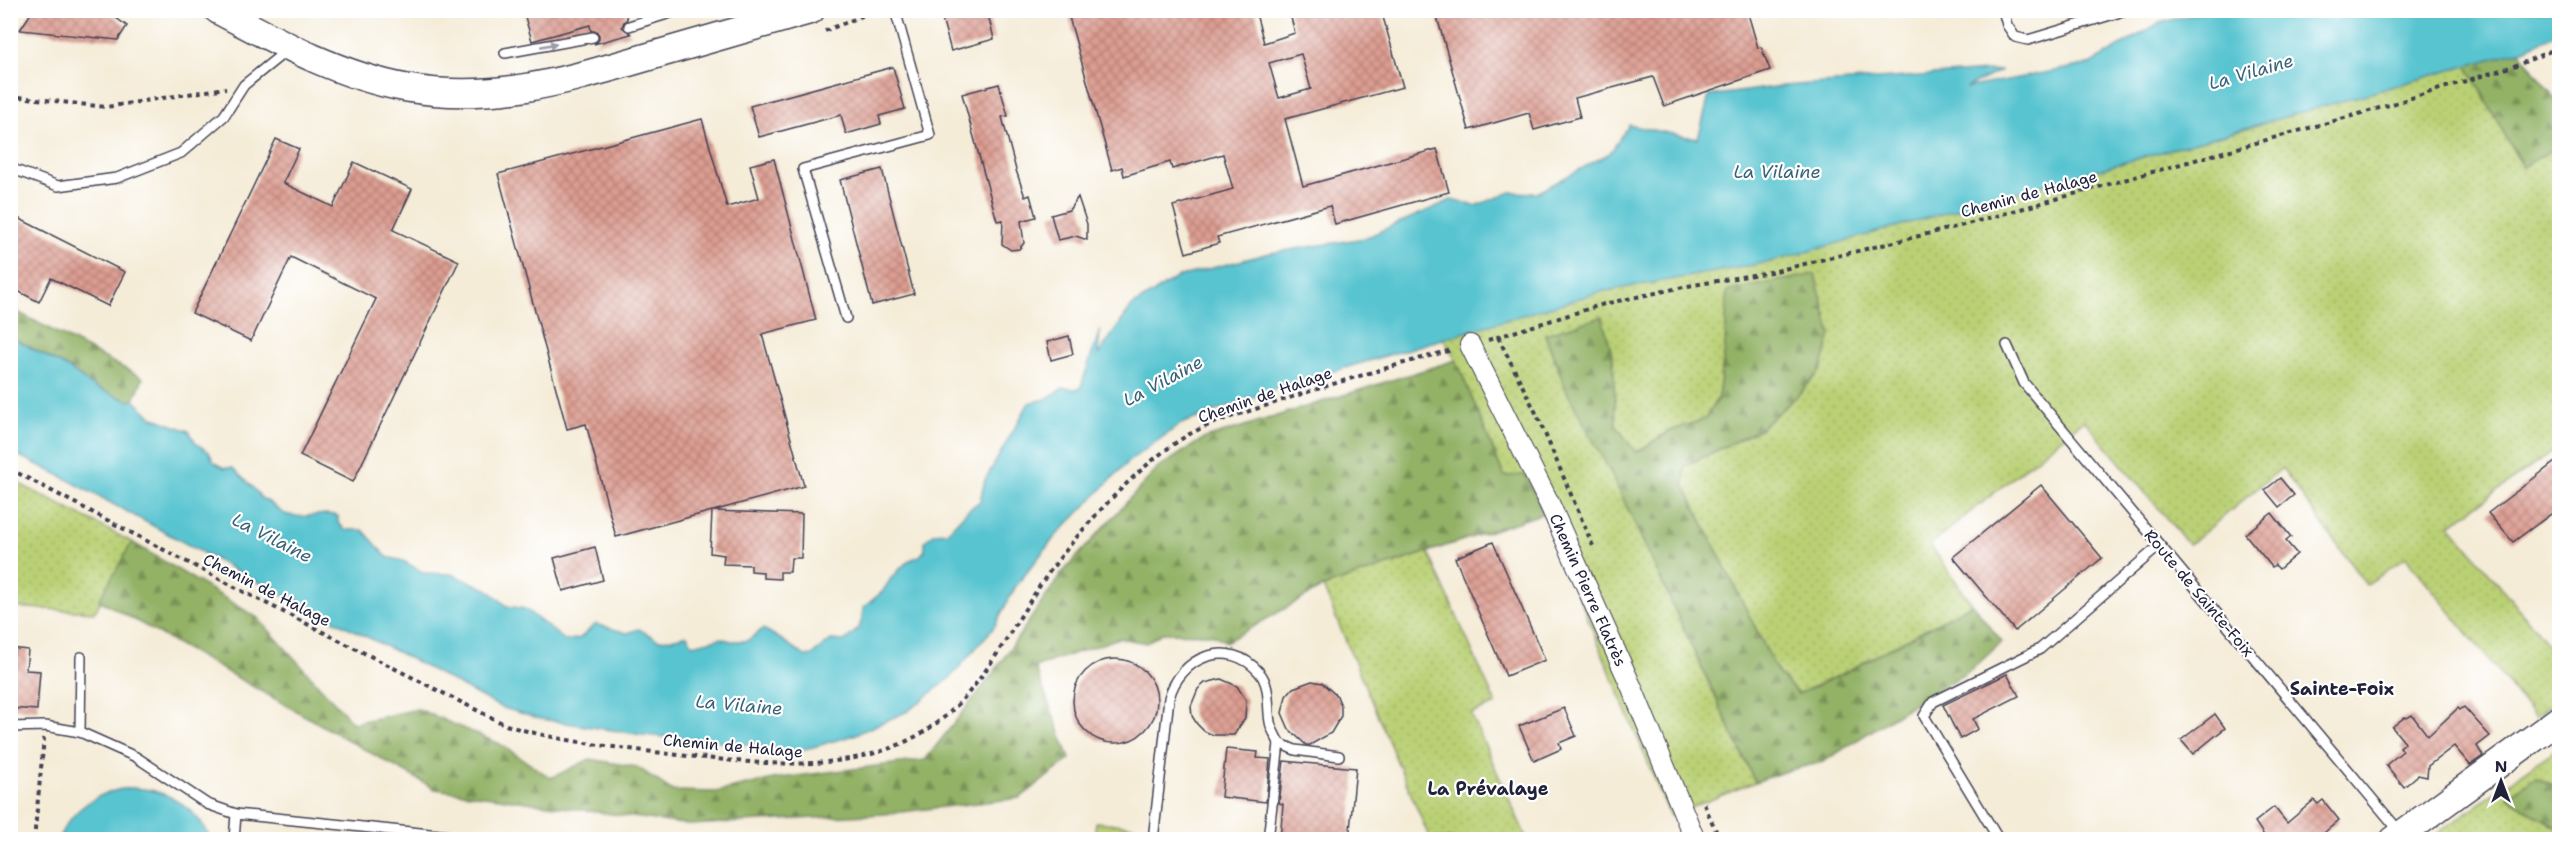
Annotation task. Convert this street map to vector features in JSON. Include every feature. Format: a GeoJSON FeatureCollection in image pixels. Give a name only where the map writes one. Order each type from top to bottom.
{"type":"FeatureCollection","features":[{"type":"Feature","properties":{"kind":"street"},"geometry":{"type":"LineString","coordinates":[[218,10],[291,48],[347,71],[408,88],[497,92],[552,84],[811,10]]}},
{"type":"Feature","properties":{"kind":"street","name":"Chemin Pierre Flatrès"},"geometry":{"type":"LineString","coordinates":[[1470,345],[1549,502],[1632,688],[1695,840]]}},
{"type":"Feature","properties":{"kind":"street","name":"Route de Sainte-Foix"},"geometry":{"type":"LineString","coordinates":[[2398,837],[2559,719]]}},
{"type":"Feature","properties":{"kind":"lane"},"geometry":{"type":"LineString","coordinates":[[629,26],[680,10]]}},
{"type":"Feature","properties":{"kind":"lane"},"geometry":{"type":"LineString","coordinates":[[846,318],[803,169],[930,135],[895,10]]}},
{"type":"Feature","properties":{"kind":"lane"},"geometry":{"type":"LineString","coordinates":[[2003,10],[2007,25],[2015,38],[2028,40],[2127,10]]}},
{"type":"Feature","properties":{"kind":"lane"},"geometry":{"type":"LineString","coordinates":[[505,53],[592,37]]}},
{"type":"Feature","properties":{"kind":"lane"},"geometry":{"type":"LineString","coordinates":[[10,168],[58,186],[117,178],[181,153],[224,116],[244,85],[291,48]]}},
{"type":"Feature","properties":{"kind":"lane","name":"Route de Sainte-Foix"},"geometry":{"type":"LineString","coordinates":[[2007,345],[2024,384],[2398,837]]}},
{"type":"Feature","properties":{"kind":"lane"},"geometry":{"type":"LineString","coordinates":[[2000,840],[1924,716],[1934,702],[2040,649],[2159,546]]}},
{"type":"Feature","properties":{"kind":"lane"},"geometry":{"type":"LineString","coordinates":[[1153,840],[1169,698],[1179,675],[1189,664],[1204,656],[1219,655],[1234,656],[1259,673],[1269,697],[1270,724],[1279,743],[1268,840]]}},
{"type":"Feature","properties":{"kind":"lane"},"geometry":{"type":"LineString","coordinates":[[80,732],[81,657]]}},
{"type":"Feature","properties":{"kind":"lane"},"geometry":{"type":"LineString","coordinates":[[10,726],[45,726],[80,732],[136,758],[207,804],[236,814],[488,840]]}},
{"type":"Feature","properties":{"kind":"lane"},"geometry":{"type":"LineString","coordinates":[[1279,743],[1295,750],[1339,756]]}},
{"type":"Feature","properties":{"kind":"lane"},"geometry":{"type":"LineString","coordinates":[[234,840],[236,814]]}},
{"type":"Feature","properties":{"kind":"path","name":"Chemin de Halage"},"geometry":{"type":"LineString","coordinates":[[1498,336],[1604,304],[1688,286],[1776,271],[1960,226],[2373,110],[2520,64],[2559,47]]}},
{"type":"Feature","properties":{"kind":"path"},"geometry":{"type":"LineString","coordinates":[[10,96],[106,107],[244,85]]}},
{"type":"Feature","properties":{"kind":"path","name":"Chemin de Halage"},"geometry":{"type":"LineString","coordinates":[[10,469],[246,593],[506,725],[544,737],[591,745],[720,761],[808,765],[876,752],[905,742],[945,717],[975,683],[1050,571],[1089,524],[1136,476],[1189,435],[1288,399],[1397,364],[1470,345]]}},
{"type":"Feature","properties":{"kind":"path"},"geometry":{"type":"LineString","coordinates":[[33,840],[45,726]]}},
{"type":"Feature","properties":{"kind":"green space"},"geometry":{"type":"Polygon","coordinates":[[[2519,51],[2559,104],[2559,154],[2555,148],[2523,167],[2466,65],[2519,51]]]}},
{"type":"Feature","properties":{"kind":"green space"},"geometry":{"type":"Polygon","coordinates":[[[2466,65],[2522,166],[2555,148],[2559,154],[2560,446],[2450,525],[2559,658],[2559,698],[2535,717],[2406,557],[2366,585],[2282,468],[2189,545],[2084,420],[1930,545],[1972,604],[1844,673],[1798,694],[1778,673],[1684,485],[1685,466],[1758,430],[1796,397],[1821,370],[1725,349],[1718,397],[1705,419],[1670,431],[1635,453],[1616,425],[1613,358],[1545,335],[1568,394],[1613,477],[1755,782],[1670,816],[1544,513],[1504,476],[1456,360],[1443,338],[1600,292],[1922,219],[2466,65]]]}},
{"type":"Feature","properties":{"kind":"green space"},"geometry":{"type":"Polygon","coordinates":[[[1815,274],[1831,335],[1821,370],[1796,397],[1758,430],[1685,466],[1684,485],[1778,673],[1798,694],[1844,673],[1972,604],[2002,642],[1970,671],[1926,696],[1823,762],[1786,771],[1755,782],[1613,477],[1568,394],[1545,334],[1602,317],[1613,358],[1616,425],[1636,453],[1670,431],[1705,419],[1718,398],[1725,349],[1727,291],[1815,274]]]}},
{"type":"Feature","properties":{"kind":"green space"},"geometry":{"type":"Polygon","coordinates":[[[10,308],[143,378],[134,400],[129,401],[94,387],[68,368],[11,337],[10,308]]]}},
{"type":"Feature","properties":{"kind":"green space"},"geometry":{"type":"Polygon","coordinates":[[[1456,360],[1504,476],[1525,475],[1544,513],[1323,587],[1226,642],[1212,634],[1162,633],[1146,643],[1119,638],[1035,667],[1070,759],[1020,798],[884,814],[690,825],[435,789],[99,600],[132,542],[258,618],[353,723],[418,709],[500,744],[551,778],[590,759],[637,767],[673,791],[716,792],[773,779],[925,760],[992,675],[1062,573],[1158,468],[1203,439],[1456,360]]]}},
{"type":"Feature","properties":{"kind":"green space"},"geometry":{"type":"Polygon","coordinates":[[[10,479],[132,542],[95,612],[11,607],[10,479]]]}},
{"type":"Feature","properties":{"kind":"green space"},"geometry":{"type":"Polygon","coordinates":[[[1428,552],[1496,704],[1471,714],[1527,839],[1430,839],[1323,587],[1428,552]]]}},
{"type":"Feature","properties":{"kind":"green space"},"geometry":{"type":"Polygon","coordinates":[[[2559,747],[2559,788],[2535,777],[2507,797],[2559,828],[2559,839],[2428,840],[2559,747]]]}},
{"type":"Feature","properties":{"kind":"green space"},"geometry":{"type":"Polygon","coordinates":[[[2535,777],[2559,788],[2559,829],[2507,797],[2535,777]]]}},
{"type":"Feature","properties":{"kind":"green space"},"geometry":{"type":"Polygon","coordinates":[[[1096,822],[1132,826],[1141,832],[1142,839],[1094,839],[1096,822]]]}},
{"type":"Feature","properties":{"kind":"water","name":"La Vilaine"},"geometry":{"type":"Polygon","coordinates":[[[2209,10],[2559,11],[2559,33],[2519,51],[1771,262],[1600,292],[1281,387],[1181,424],[1129,461],[1054,538],[1016,586],[994,627],[950,678],[908,711],[854,735],[803,750],[798,754],[781,753],[746,744],[643,735],[541,719],[500,707],[411,659],[244,575],[61,476],[11,452],[11,337],[68,368],[94,387],[129,401],[134,400],[152,417],[189,431],[196,443],[209,452],[214,462],[224,468],[233,468],[261,498],[285,514],[338,516],[338,523],[346,530],[363,530],[387,557],[403,561],[424,573],[451,574],[487,589],[507,606],[525,609],[566,641],[580,638],[596,624],[627,633],[639,629],[658,640],[687,635],[693,645],[721,638],[731,641],[747,641],[763,629],[805,656],[812,655],[831,640],[844,641],[853,634],[861,624],[863,608],[883,591],[892,577],[908,561],[920,556],[925,550],[925,541],[934,533],[947,532],[980,501],[985,480],[1029,403],[1046,399],[1063,388],[1080,389],[1100,330],[1098,355],[1132,306],[1178,277],[1270,253],[1365,238],[1451,200],[1475,206],[1511,192],[1537,193],[1610,153],[1629,125],[1698,139],[1709,96],[1783,86],[2001,70],[1966,88],[2090,64],[2159,23],[2209,10]]]}},
{"type":"Feature","properties":{"kind":"water"},"geometry":{"type":"Polygon","coordinates":[[[132,788],[157,792],[179,802],[197,818],[211,839],[58,839],[71,819],[88,803],[108,793],[132,788]]]}},
{"type":"Feature","properties":{"kind":"building"},"geometry":{"type":"Polygon","coordinates":[[[33,10],[105,10],[127,26],[118,40],[20,30],[33,10]]]}},
{"type":"Feature","properties":{"kind":"building"},"geometry":{"type":"Polygon","coordinates":[[[523,10],[625,10],[627,19],[622,27],[631,34],[594,44],[599,40],[599,35],[596,31],[591,31],[590,25],[532,41],[523,10]]]}},
{"type":"Feature","properties":{"kind":"building"},"geometry":{"type":"Polygon","coordinates":[[[971,10],[987,10],[994,39],[951,51],[942,18],[971,10]]]}},
{"type":"Feature","properties":{"kind":"building"},"geometry":{"type":"Polygon","coordinates":[[[1067,10],[1255,10],[1264,43],[1295,33],[1289,10],[1381,10],[1403,87],[1285,119],[1303,186],[1437,149],[1449,192],[1335,224],[1330,206],[1217,237],[1219,243],[1186,253],[1173,206],[1233,189],[1223,154],[1172,169],[1170,162],[1124,176],[1122,167],[1112,170],[1067,10]],[[1301,54],[1269,63],[1279,98],[1311,89],[1301,54]]]}},
{"type":"Feature","properties":{"kind":"building"},"geometry":{"type":"Polygon","coordinates":[[[1435,10],[1747,10],[1758,48],[1761,47],[1770,70],[1664,106],[1653,77],[1575,98],[1580,117],[1534,130],[1529,113],[1469,130],[1435,10]]]}},
{"type":"Feature","properties":{"kind":"building"},"geometry":{"type":"Polygon","coordinates":[[[893,67],[905,109],[879,116],[881,124],[846,134],[841,115],[759,137],[750,106],[893,67]]]}},
{"type":"Feature","properties":{"kind":"building"},"geometry":{"type":"Polygon","coordinates":[[[999,84],[1008,116],[1002,117],[1016,170],[1025,197],[1030,195],[1036,217],[1021,221],[1024,243],[1019,249],[1011,250],[1002,244],[1003,220],[997,221],[962,94],[999,84]]]}},
{"type":"Feature","properties":{"kind":"building"},"geometry":{"type":"Polygon","coordinates":[[[702,119],[727,207],[759,198],[750,165],[774,159],[816,320],[762,334],[804,486],[713,511],[802,514],[801,558],[791,558],[790,572],[780,572],[780,579],[763,578],[763,572],[751,571],[751,565],[723,564],[724,555],[710,553],[712,511],[616,537],[586,424],[567,429],[498,174],[702,119]]]}},
{"type":"Feature","properties":{"kind":"building"},"geometry":{"type":"Polygon","coordinates":[[[276,139],[299,149],[283,183],[333,207],[354,162],[412,189],[393,230],[459,261],[353,482],[300,456],[376,299],[291,257],[251,341],[192,313],[276,139]]]}},
{"type":"Feature","properties":{"kind":"building"},"geometry":{"type":"Polygon","coordinates":[[[882,169],[914,294],[872,305],[840,180],[882,169]]]}},
{"type":"Feature","properties":{"kind":"building"},"geometry":{"type":"Polygon","coordinates":[[[1078,197],[1087,224],[1087,240],[1076,236],[1058,240],[1051,215],[1069,210],[1078,197]]]}},
{"type":"Feature","properties":{"kind":"building"},"geometry":{"type":"Polygon","coordinates":[[[10,214],[125,272],[108,306],[51,278],[39,302],[10,287],[10,214]]]}},
{"type":"Feature","properties":{"kind":"building"},"geometry":{"type":"Polygon","coordinates":[[[1069,336],[1073,354],[1051,360],[1047,342],[1069,336]]]}},
{"type":"Feature","properties":{"kind":"building"},"geometry":{"type":"Polygon","coordinates":[[[2559,459],[2559,508],[2513,542],[2488,513],[2559,459]]]}},
{"type":"Feature","properties":{"kind":"building"},"geometry":{"type":"Polygon","coordinates":[[[2280,478],[2294,495],[2279,507],[2265,490],[2280,478]]]}},
{"type":"Feature","properties":{"kind":"building"},"geometry":{"type":"Polygon","coordinates":[[[2041,485],[2102,558],[2015,631],[1953,557],[2041,485]]]}},
{"type":"Feature","properties":{"kind":"building"},"geometry":{"type":"Polygon","coordinates":[[[2272,513],[2291,537],[2286,541],[2297,554],[2279,569],[2275,565],[2272,567],[2245,534],[2272,513]]]}},
{"type":"Feature","properties":{"kind":"building"},"geometry":{"type":"Polygon","coordinates":[[[1493,542],[1545,660],[1506,676],[1455,558],[1493,542]]]}},
{"type":"Feature","properties":{"kind":"building"},"geometry":{"type":"Polygon","coordinates":[[[595,547],[603,580],[563,591],[554,558],[595,547]]]}},
{"type":"Feature","properties":{"kind":"building"},"geometry":{"type":"Polygon","coordinates":[[[10,648],[28,650],[26,670],[40,671],[37,710],[10,708],[10,648]]]}},
{"type":"Feature","properties":{"kind":"building"},"geometry":{"type":"Polygon","coordinates":[[[1115,659],[1131,662],[1145,671],[1154,685],[1157,701],[1154,717],[1145,731],[1131,740],[1115,743],[1099,740],[1085,731],[1076,717],[1073,701],[1076,685],[1085,671],[1099,662],[1115,659]]]}},
{"type":"Feature","properties":{"kind":"building"},"geometry":{"type":"Polygon","coordinates":[[[2007,674],[2019,696],[1973,719],[1978,729],[1960,739],[1943,705],[2007,674]]]}},
{"type":"Feature","properties":{"kind":"building"},"geometry":{"type":"Polygon","coordinates":[[[1221,679],[1237,686],[1246,700],[1245,718],[1234,735],[1213,735],[1204,731],[1192,716],[1191,706],[1198,689],[1205,683],[1221,679]]]}},
{"type":"Feature","properties":{"kind":"building"},"geometry":{"type":"Polygon","coordinates":[[[1312,681],[1322,683],[1337,696],[1341,706],[1341,716],[1331,733],[1306,745],[1289,729],[1282,713],[1286,696],[1293,688],[1312,681]]]}},
{"type":"Feature","properties":{"kind":"building"},"geometry":{"type":"Polygon","coordinates":[[[2464,707],[2490,736],[2477,746],[2483,756],[2470,765],[2454,746],[2428,766],[2427,777],[2418,775],[2404,787],[2386,765],[2403,751],[2400,747],[2405,743],[2392,727],[2405,717],[2412,715],[2428,736],[2458,708],[2460,710],[2464,707]]]}},
{"type":"Feature","properties":{"kind":"building"},"geometry":{"type":"Polygon","coordinates":[[[1564,708],[1576,736],[1559,743],[1561,749],[1534,761],[1519,726],[1564,708]]]}},
{"type":"Feature","properties":{"kind":"building"},"geometry":{"type":"Polygon","coordinates":[[[2215,714],[2225,728],[2193,754],[2181,740],[2215,714]]]}},
{"type":"Feature","properties":{"kind":"building"},"geometry":{"type":"Polygon","coordinates":[[[1226,749],[1258,752],[1257,758],[1270,759],[1266,802],[1221,797],[1226,749]]]}},
{"type":"Feature","properties":{"kind":"building"},"geometry":{"type":"Polygon","coordinates":[[[1284,761],[1356,768],[1349,840],[1280,840],[1283,804],[1279,803],[1284,761]]]}},
{"type":"Feature","properties":{"kind":"building"},"geometry":{"type":"Polygon","coordinates":[[[2314,800],[2318,804],[2323,800],[2339,820],[2316,840],[2267,840],[2255,822],[2274,807],[2287,823],[2314,800]]]}},
{"type":"Feature","properties":{"kind":"district","name":"Sainte-Foix"},"geometry":{"type":"Point","coordinates":[2342,689]}},
{"type":"Feature","properties":{"kind":"district","name":"La Prévalaye"},"geometry":{"type":"Point","coordinates":[1488,789]}}]}
